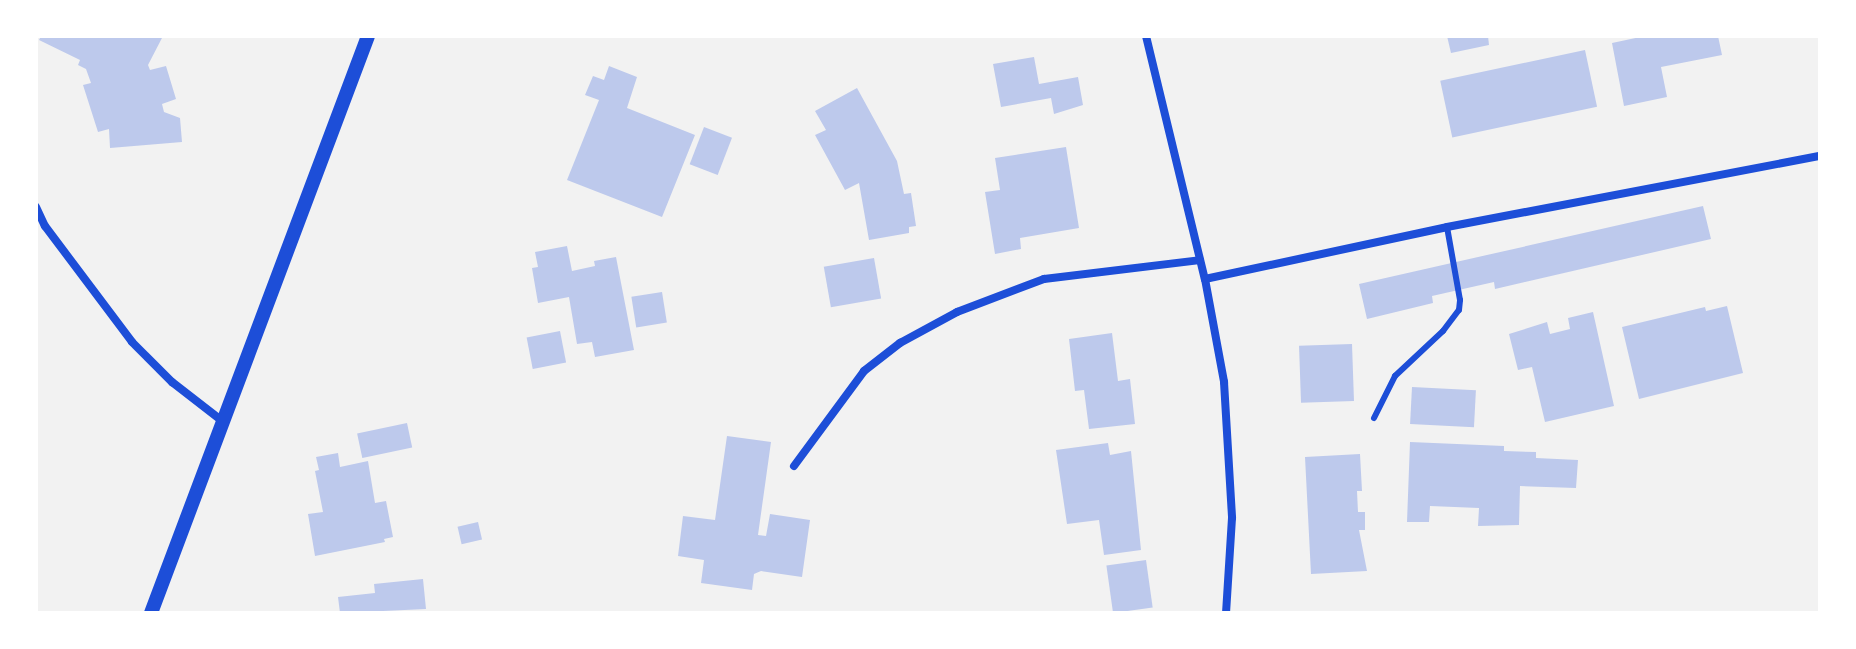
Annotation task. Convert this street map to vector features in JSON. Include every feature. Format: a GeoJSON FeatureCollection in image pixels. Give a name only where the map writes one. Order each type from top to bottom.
{"type":"FeatureCollection","features":[{"type":"Feature","properties":{"kind":"street"},"geometry":{"type":"LineString","coordinates":[[151,613],[221,420],[368,36]]}},
{"type":"Feature","properties":{"kind":"street"},"geometry":{"type":"LineString","coordinates":[[1146,36],[1205,279],[1225,397],[1232,518],[1226,613]]}},
{"type":"Feature","properties":{"kind":"street"},"geometry":{"type":"LineString","coordinates":[[1205,279],[1447,227],[1820,156]]}},
{"type":"Feature","properties":{"kind":"street"},"geometry":{"type":"LineString","coordinates":[[36,207],[40,228],[132,342],[172,382],[221,420]]}},
{"type":"Feature","properties":{"kind":"street"},"geometry":{"type":"LineString","coordinates":[[794,466],[864,371],[900,343],[957,312],[1044,279],[1200,260]]}},
{"type":"Feature","properties":{"kind":"lane"},"geometry":{"type":"LineString","coordinates":[[1374,418],[1395,376],[1443,331],[1459,310],[1460,300],[1447,227]]}},
{"type":"Feature","properties":{"kind":"building"},"geometry":{"type":"Polygon","coordinates":[[[41,36],[163,36],[148,65],[150,70],[166,66],[176,99],[162,104],[164,112],[180,118],[182,142],[110,148],[109,129],[98,132],[83,85],[91,83],[86,69],[78,65],[80,60],[39,40],[41,36]]]}},
{"type":"Feature","properties":{"kind":"building"},"geometry":{"type":"Polygon","coordinates":[[[1447,36],[1488,36],[1489,45],[1451,53],[1447,36]]]}},
{"type":"Feature","properties":{"kind":"building"},"geometry":{"type":"Polygon","coordinates":[[[1645,36],[1718,36],[1722,55],[1661,67],[1667,97],[1624,106],[1612,43],[1645,36]]]}},
{"type":"Feature","properties":{"kind":"building"},"geometry":{"type":"Polygon","coordinates":[[[1585,50],[1597,107],[1452,138],[1440,81],[1585,50]]]}},
{"type":"Feature","properties":{"kind":"building"},"geometry":{"type":"Polygon","coordinates":[[[1034,57],[1039,84],[1078,77],[1083,105],[1054,114],[1051,98],[1001,107],[993,64],[1034,57]]]}},
{"type":"Feature","properties":{"kind":"building"},"geometry":{"type":"Polygon","coordinates":[[[609,66],[637,77],[627,108],[695,135],[662,217],[567,180],[599,100],[585,95],[593,76],[604,80],[609,66]]]}},
{"type":"Feature","properties":{"kind":"building"},"geometry":{"type":"Polygon","coordinates":[[[857,88],[897,161],[904,194],[911,193],[916,226],[909,227],[909,233],[869,240],[859,183],[845,190],[815,135],[826,130],[815,111],[857,88]]]}},
{"type":"Feature","properties":{"kind":"building"},"geometry":{"type":"Polygon","coordinates":[[[704,127],[732,138],[718,175],[690,164],[704,127]]]}},
{"type":"Feature","properties":{"kind":"building"},"geometry":{"type":"Polygon","coordinates":[[[1066,147],[1079,228],[1020,238],[1021,249],[995,254],[985,192],[1000,190],[995,158],[1066,147]]]}},
{"type":"Feature","properties":{"kind":"building"},"geometry":{"type":"Polygon","coordinates":[[[1703,206],[1711,239],[1495,289],[1494,282],[1432,296],[1433,303],[1367,319],[1359,284],[1703,206]]]}},
{"type":"Feature","properties":{"kind":"building"},"geometry":{"type":"Polygon","coordinates":[[[567,246],[572,271],[595,266],[594,261],[616,257],[634,350],[595,357],[592,342],[577,344],[569,297],[538,303],[532,268],[538,267],[535,252],[567,246]]]}},
{"type":"Feature","properties":{"kind":"building"},"geometry":{"type":"Polygon","coordinates":[[[874,258],[881,298],[831,307],[824,267],[874,258]]]}},
{"type":"Feature","properties":{"kind":"building"},"geometry":{"type":"Polygon","coordinates":[[[662,292],[667,323],[636,327],[631,297],[662,292]]]}},
{"type":"Feature","properties":{"kind":"building"},"geometry":{"type":"Polygon","coordinates":[[[1727,306],[1743,373],[1639,399],[1622,327],[1705,307],[1706,311],[1727,306]]]}},
{"type":"Feature","properties":{"kind":"building"},"geometry":{"type":"Polygon","coordinates":[[[1593,312],[1614,406],[1545,422],[1532,367],[1518,370],[1509,334],[1547,322],[1550,334],[1570,329],[1568,318],[1593,312]]]}},
{"type":"Feature","properties":{"kind":"building"},"geometry":{"type":"Polygon","coordinates":[[[560,331],[566,362],[533,369],[527,337],[560,331]]]}},
{"type":"Feature","properties":{"kind":"building"},"geometry":{"type":"Polygon","coordinates":[[[1112,333],[1118,381],[1130,379],[1135,424],[1089,429],[1084,390],[1075,391],[1069,339],[1112,333]]]}},
{"type":"Feature","properties":{"kind":"building"},"geometry":{"type":"Polygon","coordinates":[[[1352,344],[1354,401],[1301,403],[1299,346],[1352,344]]]}},
{"type":"Feature","properties":{"kind":"building"},"geometry":{"type":"Polygon","coordinates":[[[1412,387],[1476,390],[1474,427],[1410,424],[1412,387]]]}},
{"type":"Feature","properties":{"kind":"building"},"geometry":{"type":"Polygon","coordinates":[[[407,423],[412,447],[362,458],[357,434],[407,423]]]}},
{"type":"Feature","properties":{"kind":"building"},"geometry":{"type":"Polygon","coordinates":[[[727,436],[771,442],[758,535],[766,536],[770,514],[810,520],[802,577],[761,571],[754,574],[752,590],[701,583],[704,560],[678,556],[683,516],[715,520],[727,436]]]}},
{"type":"Feature","properties":{"kind":"building"},"geometry":{"type":"Polygon","coordinates":[[[1410,442],[1504,446],[1504,451],[1536,452],[1536,458],[1578,460],[1576,488],[1520,486],[1519,525],[1478,526],[1479,508],[1430,506],[1429,522],[1407,522],[1410,442]]]}},
{"type":"Feature","properties":{"kind":"building"},"geometry":{"type":"Polygon","coordinates":[[[1108,443],[1110,455],[1131,451],[1141,550],[1104,555],[1099,520],[1067,524],[1056,450],[1108,443]]]}},
{"type":"Feature","properties":{"kind":"building"},"geometry":{"type":"Polygon","coordinates":[[[338,453],[340,467],[368,461],[375,503],[386,501],[393,537],[384,539],[385,542],[315,556],[308,514],[323,512],[315,471],[319,470],[316,457],[338,453]]]}},
{"type":"Feature","properties":{"kind":"building"},"geometry":{"type":"Polygon","coordinates":[[[1360,454],[1362,491],[1357,491],[1358,512],[1365,512],[1365,530],[1359,530],[1367,571],[1311,574],[1305,457],[1360,454]]]}},
{"type":"Feature","properties":{"kind":"building"},"geometry":{"type":"Polygon","coordinates":[[[478,522],[482,540],[462,544],[458,527],[478,522]]]}},
{"type":"Feature","properties":{"kind":"building"},"geometry":{"type":"Polygon","coordinates":[[[1146,560],[1153,608],[1113,613],[1106,566],[1146,560]]]}},
{"type":"Feature","properties":{"kind":"building"},"geometry":{"type":"Polygon","coordinates":[[[423,579],[426,609],[340,613],[338,597],[375,593],[374,584],[423,579]]]}}]}
